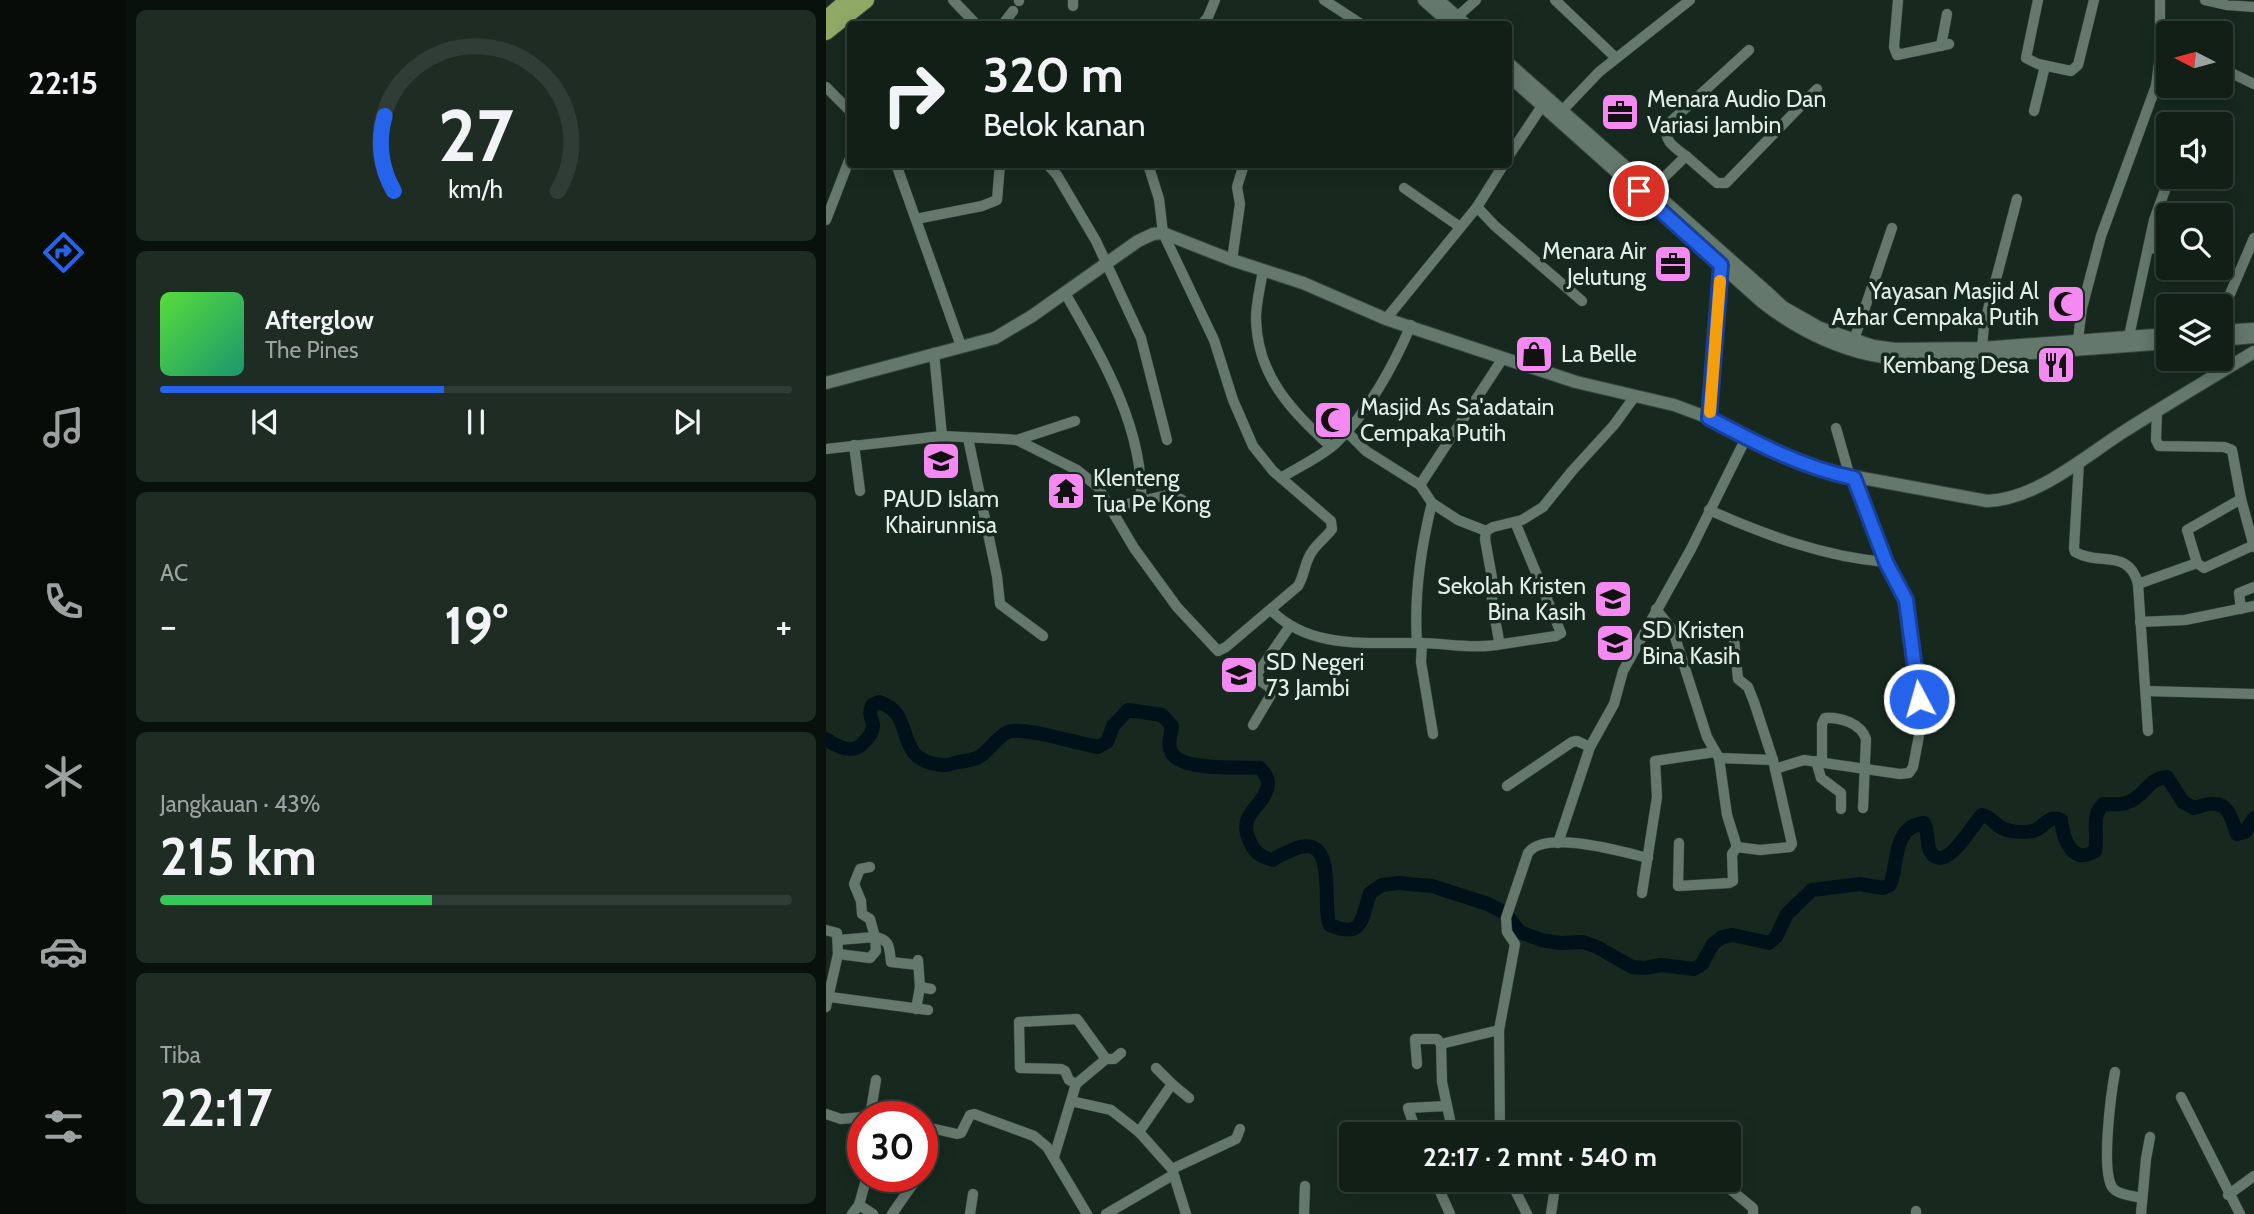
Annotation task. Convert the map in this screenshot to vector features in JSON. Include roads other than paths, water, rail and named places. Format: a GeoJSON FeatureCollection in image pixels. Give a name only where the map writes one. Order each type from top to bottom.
{"type":"FeatureCollection","features":[{"type":"Feature","properties":{"kind":"highway"},"geometry":{"type":"LineString","coordinates":[[826,19],[848,0]]}},
{"type":"Feature","properties":{"kind":"highway"},"geometry":{"type":"LineString","coordinates":[[826,32],[866,0]]}},
{"type":"Feature","properties":{"kind":"main road"},"geometry":{"type":"LineString","coordinates":[[1424,0],[1450,21]]}},
{"type":"Feature","properties":{"kind":"main road"},"geometry":{"type":"LineString","coordinates":[[1438,0],[1450,21]]}},
{"type":"Feature","properties":{"kind":"main road"},"geometry":{"type":"LineString","coordinates":[[1512,67],[1545,101],[1652,189],[1783,307],[1821,328],[1854,340],[1895,349],[2156,343]]}},
{"type":"Feature","properties":{"kind":"main road"},"geometry":{"type":"LineString","coordinates":[[1512,78],[1545,101]]}},
{"type":"Feature","properties":{"kind":"main road"},"geometry":{"type":"LineString","coordinates":[[1559,113],[1762,302],[1796,326],[1816,336],[1871,355],[1915,359],[2077,345],[2129,336],[2156,335]]}},
{"type":"Feature","properties":{"kind":"main road"},"geometry":{"type":"LineString","coordinates":[[826,383],[995,338],[1145,237],[1163,233],[1232,260],[1264,269],[1386,318],[1503,358],[1576,382],[1674,405],[1709,418],[1807,465],[1852,477],[1987,501],[2003,501],[2022,495],[2079,462],[2254,352]]}},
{"type":"Feature","properties":{"kind":"main road"},"geometry":{"type":"LineString","coordinates":[[2233,330],[2254,328]]}},
{"type":"Feature","properties":{"kind":"main road"},"geometry":{"type":"LineString","coordinates":[[2233,339],[2254,337]]}},
{"type":"Feature","properties":{"kind":"street"},"geometry":{"type":"LineString","coordinates":[[953,0],[970,21]]}},
{"type":"Feature","properties":{"kind":"street"},"geometry":{"type":"LineString","coordinates":[[1205,21],[1215,0]]}},
{"type":"Feature","properties":{"kind":"street"},"geometry":{"type":"LineString","coordinates":[[1324,0],[1356,21]]}},
{"type":"Feature","properties":{"kind":"street"},"geometry":{"type":"LineString","coordinates":[[1450,21],[1476,0]]}},
{"type":"Feature","properties":{"kind":"street"},"geometry":{"type":"LineString","coordinates":[[1555,0],[1616,58]]}},
{"type":"Feature","properties":{"kind":"street"},"geometry":{"type":"LineString","coordinates":[[1559,113],[1599,72],[1690,0]]}},
{"type":"Feature","properties":{"kind":"street"},"geometry":{"type":"LineString","coordinates":[[1898,0],[1894,47],[1897,55],[1945,45],[1947,14]]}},
{"type":"Feature","properties":{"kind":"street"},"geometry":{"type":"LineString","coordinates":[[2038,0],[2026,56],[2031,62],[2071,71],[2077,68],[2094,0]]}},
{"type":"Feature","properties":{"kind":"street"},"geometry":{"type":"LineString","coordinates":[[2160,0],[2162,21]]}},
{"type":"Feature","properties":{"kind":"street"},"geometry":{"type":"LineString","coordinates":[[2206,0],[2254,7]]}},
{"type":"Feature","properties":{"kind":"street"},"geometry":{"type":"LineString","coordinates":[[1005,21],[1017,4]]}},
{"type":"Feature","properties":{"kind":"street"},"geometry":{"type":"LineString","coordinates":[[1749,50],[1667,125],[1668,141],[1717,183],[1726,183],[1817,89]]}},
{"type":"Feature","properties":{"kind":"street"},"geometry":{"type":"LineString","coordinates":[[2034,111],[2045,66]]}},
{"type":"Feature","properties":{"kind":"street"},"geometry":{"type":"LineString","coordinates":[[2233,74],[2254,84]]}},
{"type":"Feature","properties":{"kind":"street"},"geometry":{"type":"LineString","coordinates":[[2077,345],[2082,308],[2101,236],[2156,86]]}},
{"type":"Feature","properties":{"kind":"street"},"geometry":{"type":"LineString","coordinates":[[826,87],[847,108]]}},
{"type":"Feature","properties":{"kind":"street"},"geometry":{"type":"LineString","coordinates":[[1512,151],[1545,101]]}},
{"type":"Feature","properties":{"kind":"street"},"geometry":{"type":"LineString","coordinates":[[1652,189],[1686,156]]}},
{"type":"Feature","properties":{"kind":"street"},"geometry":{"type":"LineString","coordinates":[[826,220],[847,166]]}},
{"type":"Feature","properties":{"kind":"street"},"geometry":{"type":"LineString","coordinates":[[897,168],[961,346]]}},
{"type":"Feature","properties":{"kind":"street"},"geometry":{"type":"LineString","coordinates":[[916,219],[982,206],[997,200],[1000,168]]}},
{"type":"Feature","properties":{"kind":"street"},"geometry":{"type":"LineString","coordinates":[[1051,168],[1107,261],[1141,338],[1167,440]]}},
{"type":"Feature","properties":{"kind":"street"},"geometry":{"type":"LineString","coordinates":[[1017,440],[1077,470],[1098,487],[1134,548],[1177,607],[1215,650],[1223,650],[1298,586],[1315,546],[1329,533],[1331,521],[1281,478],[1253,446],[1233,400],[1214,340],[1163,233],[1159,200],[1149,168]]}},
{"type":"Feature","properties":{"kind":"street"},"geometry":{"type":"LineString","coordinates":[[1232,260],[1240,205],[1237,187],[1243,168]]}},
{"type":"Feature","properties":{"kind":"street"},"geometry":{"type":"LineString","coordinates":[[1386,318],[1477,207],[1501,168]]}},
{"type":"Feature","properties":{"kind":"street"},"geometry":{"type":"LineString","coordinates":[[1404,188],[1460,228]]}},
{"type":"Feature","properties":{"kind":"street"},"geometry":{"type":"LineString","coordinates":[[2129,336],[2154,220],[2165,189]]}},
{"type":"Feature","properties":{"kind":"street"},"geometry":{"type":"LineString","coordinates":[[1982,348],[1984,325],[2017,199]]}},
{"type":"Feature","properties":{"kind":"street"},"geometry":{"type":"LineString","coordinates":[[1477,207],[1495,226],[1582,301]]}},
{"type":"Feature","properties":{"kind":"street"},"geometry":{"type":"LineString","coordinates":[[1854,340],[1892,228]]}},
{"type":"Feature","properties":{"kind":"street"},"geometry":{"type":"LineString","coordinates":[[2230,294],[2254,238]]}},
{"type":"Feature","properties":{"kind":"street"},"geometry":{"type":"LineString","coordinates":[[2148,248],[2156,249]]}},
{"type":"Feature","properties":{"kind":"street"},"geometry":{"type":"LineString","coordinates":[[1709,418],[1721,265]]}},
{"type":"Feature","properties":{"kind":"street"},"geometry":{"type":"LineString","coordinates":[[1264,269],[1256,316],[1263,356],[1273,383],[1286,404],[1331,447]]}},
{"type":"Feature","properties":{"kind":"street"},"geometry":{"type":"LineString","coordinates":[[1065,293],[1112,381],[1125,415],[1142,476],[1140,502]]}},
{"type":"Feature","properties":{"kind":"street"},"geometry":{"type":"LineString","coordinates":[[1281,478],[1331,447],[1346,430],[1376,391],[1411,325]]}},
{"type":"Feature","properties":{"kind":"street"},"geometry":{"type":"LineString","coordinates":[[934,353],[942,436]]}},
{"type":"Feature","properties":{"kind":"street"},"geometry":{"type":"LineString","coordinates":[[1420,485],[1503,358]]}},
{"type":"Feature","properties":{"kind":"street"},"geometry":{"type":"LineString","coordinates":[[1486,531],[1522,520],[1543,507],[1614,425],[1635,396]]}},
{"type":"Feature","properties":{"kind":"street"},"geometry":{"type":"LineString","coordinates":[[2157,412],[2156,440],[2159,446],[2224,447],[2232,450],[2241,499],[2254,546],[2204,568],[2197,563],[2187,530],[2241,499]]}},
{"type":"Feature","properties":{"kind":"street"},"geometry":{"type":"LineString","coordinates":[[826,449],[942,436],[1017,440],[1076,421]]}},
{"type":"Feature","properties":{"kind":"street"},"geometry":{"type":"LineString","coordinates":[[1642,893],[1657,797],[1655,761],[1717,755],[1774,764],[1804,760],[1900,774],[1912,771],[1920,725],[1912,633],[1906,600],[1886,562],[1852,477],[1836,428]]}},
{"type":"Feature","properties":{"kind":"street"},"geometry":{"type":"LineString","coordinates":[[1346,430],[1366,451],[1420,485],[1432,503],[1458,520],[1486,531]]}},
{"type":"Feature","properties":{"kind":"street"},"geometry":{"type":"LineString","coordinates":[[968,438],[997,576],[1000,604],[1043,635]]}},
{"type":"Feature","properties":{"kind":"street"},"geometry":{"type":"LineString","coordinates":[[1558,843],[1590,747],[1614,704],[1623,671],[1691,548],[1746,438]]}},
{"type":"Feature","properties":{"kind":"street"},"geometry":{"type":"LineString","coordinates":[[854,445],[860,491]]}},
{"type":"Feature","properties":{"kind":"street"},"geometry":{"type":"LineString","coordinates":[[2079,462],[2075,552],[2129,564],[2136,573],[2148,731]]}},
{"type":"Feature","properties":{"kind":"street"},"geometry":{"type":"LineString","coordinates":[[1110,508],[1168,495],[1181,499],[1193,509]]}},
{"type":"Feature","properties":{"kind":"street"},"geometry":{"type":"LineString","coordinates":[[1432,503],[1424,543],[1416,624],[1433,734]]}},
{"type":"Feature","properties":{"kind":"street"},"geometry":{"type":"LineString","coordinates":[[1709,510],[1775,537],[1848,558],[1886,562]]}},
{"type":"Feature","properties":{"kind":"street"},"geometry":{"type":"LineString","coordinates":[[1271,610],[1303,633],[1361,644],[1481,646],[1556,636],[1562,633],[1515,522]]}},
{"type":"Feature","properties":{"kind":"street"},"geometry":{"type":"LineString","coordinates":[[1486,531],[1492,601],[1499,641],[1496,645]]}},
{"type":"Feature","properties":{"kind":"street"},"geometry":{"type":"LineString","coordinates":[[2138,584],[2197,563]]}},
{"type":"Feature","properties":{"kind":"street"},"geometry":{"type":"LineString","coordinates":[[2241,610],[2240,592],[2254,587]]}},
{"type":"Feature","properties":{"kind":"street"},"geometry":{"type":"LineString","coordinates":[[2140,622],[2185,620],[2254,606]]}},
{"type":"Feature","properties":{"kind":"street"},"geometry":{"type":"LineString","coordinates":[[1656,609],[1673,631],[1707,737],[1717,755],[1727,815],[1737,848]]}},
{"type":"Feature","properties":{"kind":"street"},"geometry":{"type":"LineString","coordinates":[[1253,725],[1272,693],[1269,687],[1259,680],[1257,674],[1290,626]]}},
{"type":"Feature","properties":{"kind":"street"},"geometry":{"type":"LineString","coordinates":[[1733,629],[1738,679],[1749,690],[1774,764],[1792,846],[1779,850],[1737,848]]}},
{"type":"Feature","properties":{"kind":"street"},"geometry":{"type":"LineString","coordinates":[[2146,691],[2254,694]]}},
{"type":"Feature","properties":{"kind":"street"},"geometry":{"type":"LineString","coordinates":[[1842,809],[1841,793],[1821,778],[1819,761],[1823,721],[1827,717],[1844,720],[1866,735],[1863,808]]}},
{"type":"Feature","properties":{"kind":"street"},"geometry":{"type":"LineString","coordinates":[[1507,786],[1572,742],[1577,741],[1590,747]]}},
{"type":"Feature","properties":{"kind":"street"},"geometry":{"type":"LineString","coordinates":[[1500,1122],[1499,1030],[1515,944],[1507,932],[1506,918],[1531,848],[1558,843],[1600,846],[1648,858]]}},
{"type":"Feature","properties":{"kind":"street"},"geometry":{"type":"LineString","coordinates":[[1679,843],[1678,886],[1733,881],[1732,854],[1737,848]]}},
{"type":"Feature","properties":{"kind":"street"},"geometry":{"type":"LineString","coordinates":[[838,954],[870,958],[876,951],[870,919],[862,914],[862,901],[854,884],[860,869],[870,867]]}},
{"type":"Feature","properties":{"kind":"street"},"geometry":{"type":"LineString","coordinates":[[826,930],[835,932],[838,940],[838,954],[830,972],[828,1002],[928,1010]]}},
{"type":"Feature","properties":{"kind":"street"},"geometry":{"type":"LineString","coordinates":[[838,940],[875,936],[889,943],[891,962],[918,962],[925,988],[916,1009]]}},
{"type":"Feature","properties":{"kind":"street"},"geometry":{"type":"LineString","coordinates":[[1076,1084],[1069,1080],[1061,1069],[1020,1068],[1019,1022],[1077,1019],[1106,1059]]}},
{"type":"Feature","properties":{"kind":"street"},"geometry":{"type":"LineString","coordinates":[[1441,1044],[1499,1030]]}},
{"type":"Feature","properties":{"kind":"street"},"geometry":{"type":"LineString","coordinates":[[1417,1064],[1415,1039],[1437,1040],[1441,1044],[1442,1083],[1450,1122]]}},
{"type":"Feature","properties":{"kind":"street"},"geometry":{"type":"LineString","coordinates":[[1054,1157],[1076,1084],[1106,1059],[1114,1059],[1121,1053]]}},
{"type":"Feature","properties":{"kind":"street"},"geometry":{"type":"LineString","coordinates":[[1156,1068],[1189,1098]]}},
{"type":"Feature","properties":{"kind":"street"},"geometry":{"type":"LineString","coordinates":[[2115,1072],[2109,1130],[2108,1167],[2111,1186],[2117,1191],[2142,1198]]}},
{"type":"Feature","properties":{"kind":"street"},"geometry":{"type":"LineString","coordinates":[[872,1101],[876,1080]]}},
{"type":"Feature","properties":{"kind":"street"},"geometry":{"type":"LineString","coordinates":[[1139,1132],[1172,1084]]}},
{"type":"Feature","properties":{"kind":"street"},"geometry":{"type":"LineString","coordinates":[[2181,1097],[2228,1195],[2240,1214]]}},
{"type":"Feature","properties":{"kind":"street"},"geometry":{"type":"LineString","coordinates":[[1071,1101],[1111,1110],[1139,1132],[1172,1172],[1186,1214]]}},
{"type":"Feature","properties":{"kind":"street"},"geometry":{"type":"LineString","coordinates":[[1412,1122],[1408,1108],[1447,1106]]}},
{"type":"Feature","properties":{"kind":"street"},"geometry":{"type":"LineString","coordinates":[[826,1114],[847,1118]]}},
{"type":"Feature","properties":{"kind":"street"},"geometry":{"type":"LineString","coordinates":[[938,1130],[961,1133],[970,1115],[974,1114],[1034,1136],[1054,1157],[1087,1214]]}},
{"type":"Feature","properties":{"kind":"street"},"geometry":{"type":"LineString","coordinates":[[1105,1214],[1172,1172],[1236,1139],[1240,1129]]}},
{"type":"Feature","properties":{"kind":"street"},"geometry":{"type":"LineString","coordinates":[[2141,1214],[2150,1137]]}},
{"type":"Feature","properties":{"kind":"street"},"geometry":{"type":"LineString","coordinates":[[2228,1195],[2254,1176]]}},
{"type":"Feature","properties":{"kind":"street"},"geometry":{"type":"LineString","coordinates":[[1304,1214],[1305,1186]]}},
{"type":"Feature","properties":{"kind":"street"},"geometry":{"type":"LineString","coordinates":[[852,1214],[859,1205],[863,1192]]}},
{"type":"Feature","properties":{"kind":"street"},"geometry":{"type":"LineString","coordinates":[[892,1214],[907,1192]]}},
{"type":"Feature","properties":{"kind":"street"},"geometry":{"type":"LineString","coordinates":[[1440,1192],[1450,1214]]}},
{"type":"Feature","properties":{"kind":"street"},"geometry":{"type":"LineString","coordinates":[[1516,1192],[1527,1214]]}},
{"type":"Feature","properties":{"kind":"street"},"geometry":{"type":"LineString","coordinates":[[1551,1214],[1554,1192]]}},
{"type":"Feature","properties":{"kind":"street"},"geometry":{"type":"LineString","coordinates":[[1734,1192],[1753,1208],[1753,1214]]}},
{"type":"Feature","properties":{"kind":"street"},"geometry":{"type":"LineString","coordinates":[[970,1214],[973,1194]]}},
{"type":"Feature","properties":{"kind":"street"},"geometry":{"type":"LineString","coordinates":[[859,1205],[873,1214]]}},
{"type":"Feature","properties":{"kind":"waterway"},"geometry":{"type":"LineString","coordinates":[[826,739],[846,749],[861,745],[872,730],[872,705],[879,702],[891,708],[898,717],[916,755],[926,761],[946,765],[979,757],[1008,732],[1026,731],[1098,747],[1107,742],[1113,726],[1128,710],[1162,715],[1172,726],[1170,749],[1175,757],[1184,762],[1210,767],[1260,768],[1268,781],[1263,798],[1246,824],[1251,844],[1260,855],[1273,860],[1297,848],[1310,847],[1319,852],[1326,875],[1330,925],[1349,930],[1355,928],[1363,917],[1370,893],[1382,885],[1398,883],[1432,886],[1488,904],[1505,913],[1520,932],[1541,940],[1583,942],[1632,967],[1645,968],[1661,965],[1694,969],[1702,964],[1713,944],[1722,937],[1733,935],[1769,943],[1776,937],[1787,914],[1812,890],[1860,884],[1883,888],[1890,885],[1902,838],[1906,831],[1924,823],[1930,851],[1936,857],[1951,853],[1982,815],[2003,829],[2020,832],[2037,829],[2052,819],[2061,820],[2070,848],[2075,853],[2087,855],[2095,851],[2097,815],[2103,804],[2128,803],[2156,780],[2167,777],[2183,802],[2194,808],[2217,804],[2226,809],[2237,834],[2245,832],[2254,818]]}},
{"type":"Feature","properties":{"kind":"place","name":"Menara Audio Dan Variasi Jambin"},"geometry":{"type":"Point","coordinates":[1620,112]}},
{"type":"Feature","properties":{"kind":"place","name":"Menara Air Jelutung"},"geometry":{"type":"Point","coordinates":[1673,264]}},
{"type":"Feature","properties":{"kind":"place","name":"Yayasan Masjid Al Azhar Cempaka Putih"},"geometry":{"type":"Point","coordinates":[2066,304]}},
{"type":"Feature","properties":{"kind":"place","name":"La Belle"},"geometry":{"type":"Point","coordinates":[1534,354]}},
{"type":"Feature","properties":{"kind":"place","name":"Kembang Desa"},"geometry":{"type":"Point","coordinates":[2056,365]}},
{"type":"Feature","properties":{"kind":"place","name":"Masjid As Sa'adatain Cempaka Putih"},"geometry":{"type":"Point","coordinates":[1333,420]}},
{"type":"Feature","properties":{"kind":"place","name":"PAUD Islam Khairunnisa"},"geometry":{"type":"Point","coordinates":[941,461]}},
{"type":"Feature","properties":{"kind":"place","name":"Klenteng Tua Pe Kong"},"geometry":{"type":"Point","coordinates":[1066,491]}},
{"type":"Feature","properties":{"kind":"place","name":"Sekolah Kristen Bina Kasih"},"geometry":{"type":"Point","coordinates":[1613,599]}},
{"type":"Feature","properties":{"kind":"place","name":"SD Kristen Bina Kasih"},"geometry":{"type":"Point","coordinates":[1615,643]}},
{"type":"Feature","properties":{"kind":"place","name":"SD Negeri 73 Jambi"},"geometry":{"type":"Point","coordinates":[1239,675]}}]}
